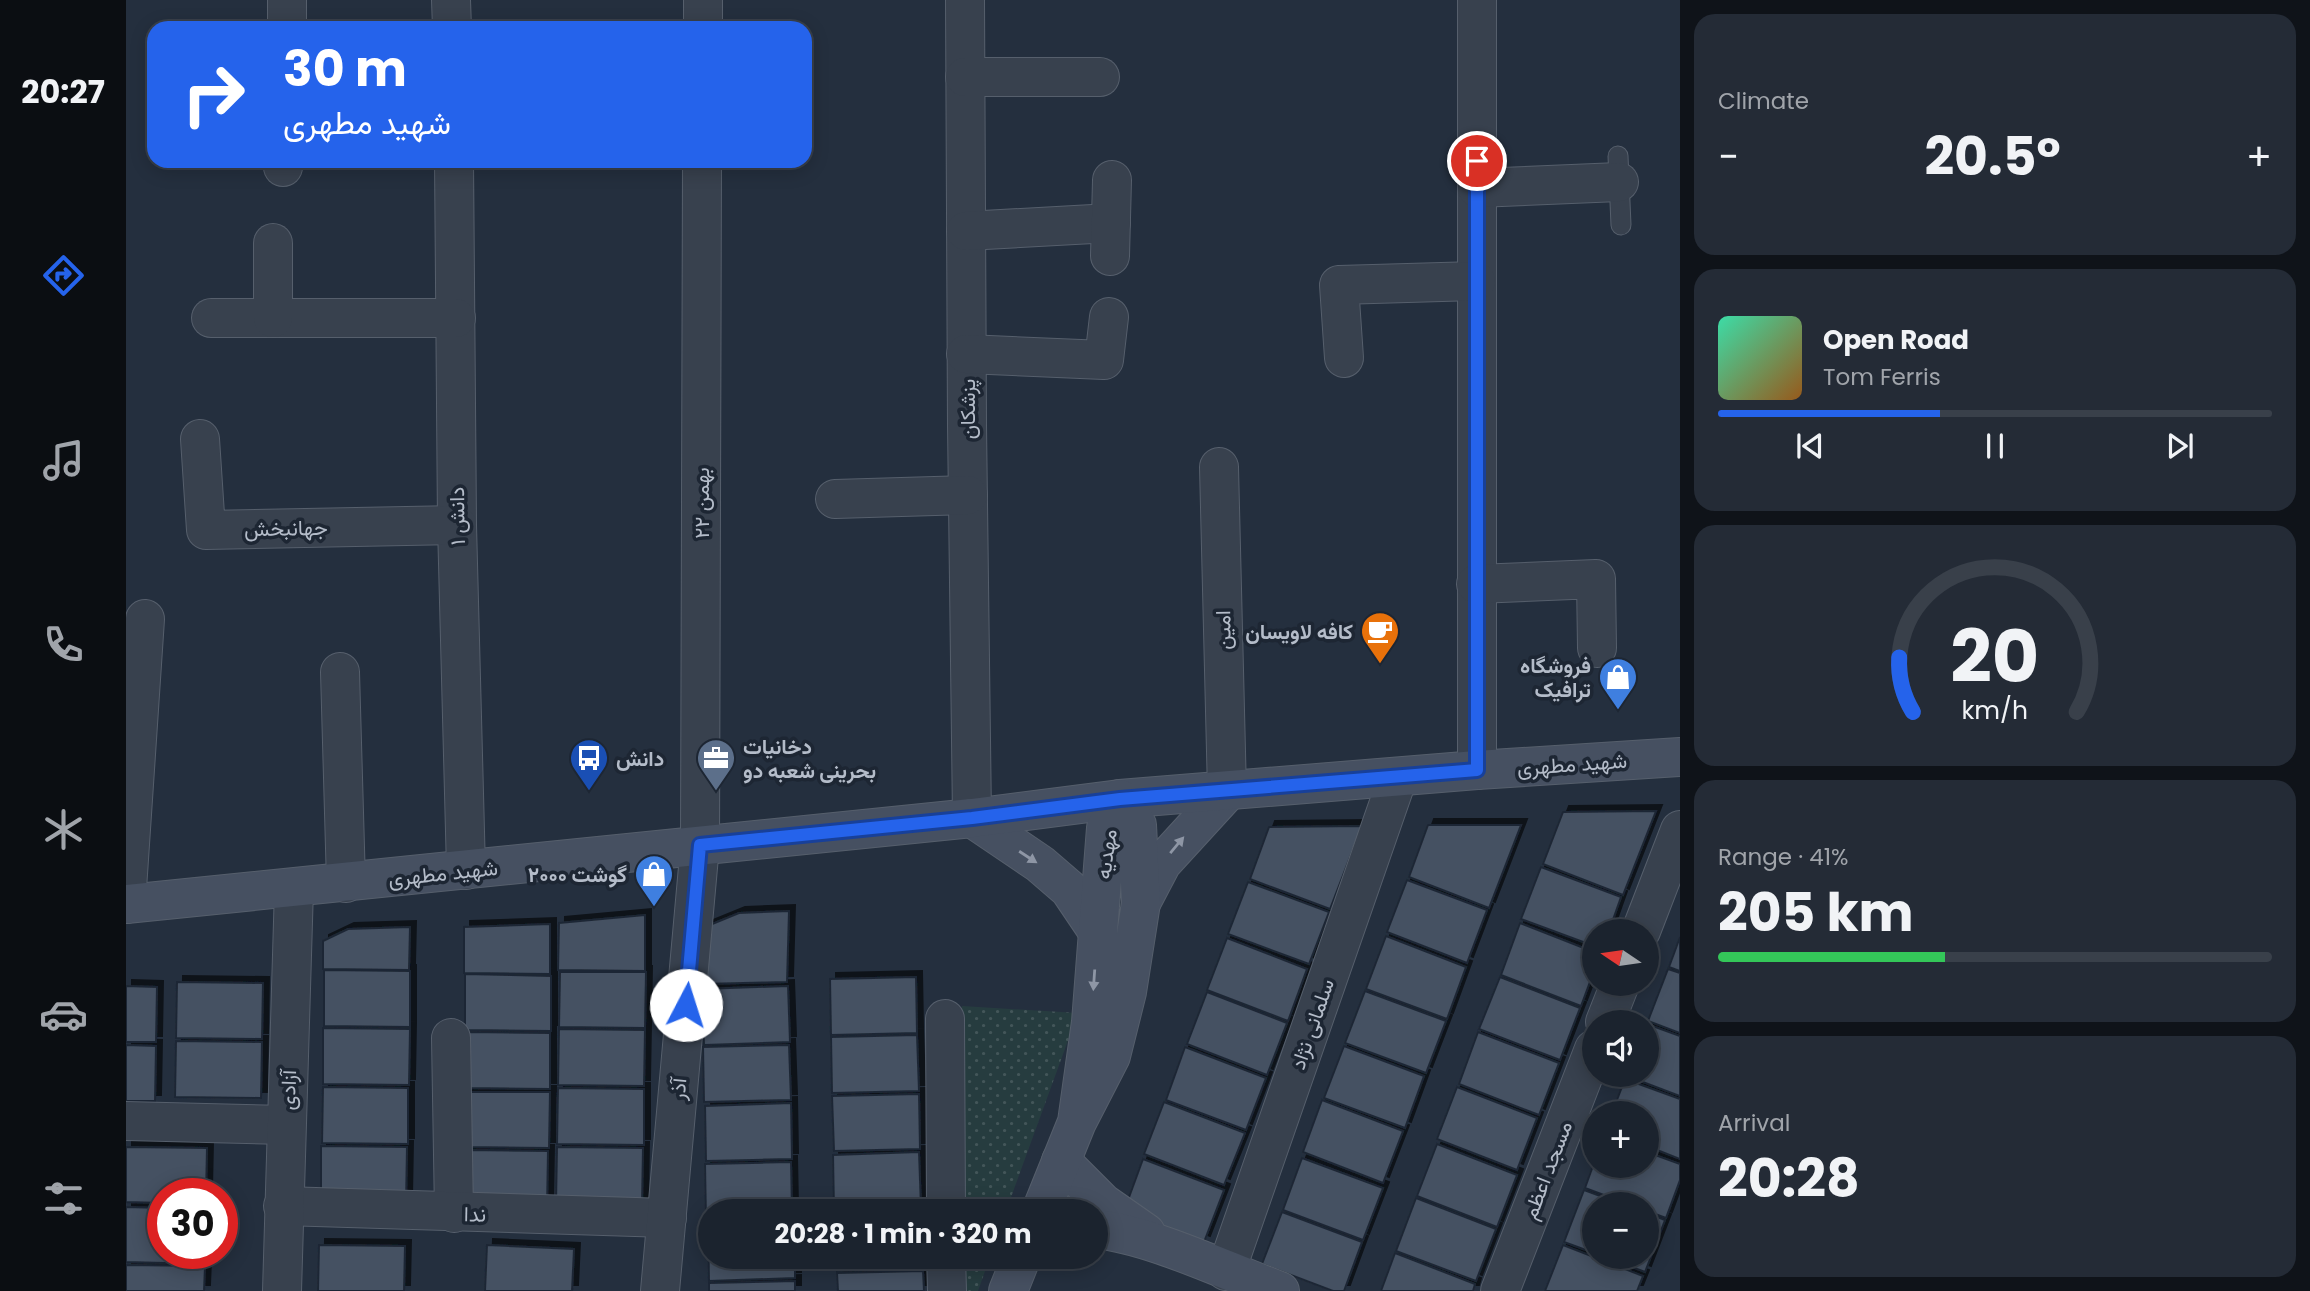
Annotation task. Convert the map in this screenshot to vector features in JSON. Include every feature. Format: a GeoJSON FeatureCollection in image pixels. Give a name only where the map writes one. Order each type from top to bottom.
{"type":"FeatureCollection","features":[{"type":"Feature","properties":{"kind":"main road","name":"شهید مطهری"},"geometry":{"type":"LineString","coordinates":[[126,904],[972,818],[1120,799],[1477,770],[1680,757]]}},
{"type":"Feature","properties":{"kind":"main road"},"geometry":{"type":"LineString","coordinates":[[1141,903],[1162,863],[1227,792]]}},
{"type":"Feature","properties":{"kind":"main road","name":"مهدیه"},"geometry":{"type":"LineString","coordinates":[[1046,1199],[1077,1122],[1111,1056],[1127,992],[1141,903],[1136,825],[1120,799]]}},
{"type":"Feature","properties":{"kind":"main road","name":"مهدیه"},"geometry":{"type":"LineString","coordinates":[[1077,1122],[1091,1023],[1106,828],[1120,799]]}},
{"type":"Feature","properties":{"kind":"main road"},"geometry":{"type":"LineString","coordinates":[[972,818],[1040,864],[1069,889],[1098,932]]}},
{"type":"Feature","properties":{"kind":"main road"},"geometry":{"type":"LineString","coordinates":[[1061,1161],[1103,1203],[1168,1248]]}},
{"type":"Feature","properties":{"kind":"main road"},"geometry":{"type":"LineString","coordinates":[[1108,1230],[1168,1248],[1280,1291]]}},
{"type":"Feature","properties":{"kind":"main road"},"geometry":{"type":"LineString","coordinates":[[1008,1291],[1017,1269]]}},
{"type":"Feature","properties":{"kind":"street"},"geometry":{"type":"LineString","coordinates":[[287,0],[287,21]]}},
{"type":"Feature","properties":{"kind":"street"},"geometry":{"type":"LineString","coordinates":[[451,0],[452,21]]}},
{"type":"Feature","properties":{"kind":"street"},"geometry":{"type":"LineString","coordinates":[[703,0],[703,21]]}},
{"type":"Feature","properties":{"kind":"street","name":"پزشکان"},"geometry":{"type":"LineString","coordinates":[[965,0],[972,818]]}},
{"type":"Feature","properties":{"kind":"street"},"geometry":{"type":"LineString","coordinates":[[1476,0],[1477,770]]}},
{"type":"Feature","properties":{"kind":"street"},"geometry":{"type":"LineString","coordinates":[[965,77],[1100,77]]}},
{"type":"Feature","properties":{"kind":"street","name":"دانش ۱"},"geometry":{"type":"LineString","coordinates":[[454,168],[457,525],[466,870]]}},
{"type":"Feature","properties":{"kind":"street","name":"۲۲ بهمن"},"geometry":{"type":"LineString","coordinates":[[700,845],[702,168]]}},
{"type":"Feature","properties":{"kind":"street"},"geometry":{"type":"LineString","coordinates":[[1477,188],[1618,169]]}},
{"type":"Feature","properties":{"kind":"street"},"geometry":{"type":"LineString","coordinates":[[966,231],[1110,240],[1112,180]]}},
{"type":"Feature","properties":{"kind":"street"},"geometry":{"type":"LineString","coordinates":[[273,243],[273,318]]}},
{"type":"Feature","properties":{"kind":"street"},"geometry":{"type":"LineString","coordinates":[[1344,358],[1339,285],[1476,281]]}},
{"type":"Feature","properties":{"kind":"street"},"geometry":{"type":"LineString","coordinates":[[966,354],[1104,360],[1109,317]]}},
{"type":"Feature","properties":{"kind":"street"},"geometry":{"type":"LineString","coordinates":[[211,318],[456,318]]}},
{"type":"Feature","properties":{"kind":"street","name":"جهانبخش"},"geometry":{"type":"LineString","coordinates":[[200,439],[206,530],[457,525]]}},
{"type":"Feature","properties":{"kind":"street","name":"امین"},"geometry":{"type":"LineString","coordinates":[[1219,467],[1227,792]]}},
{"type":"Feature","properties":{"kind":"street"},"geometry":{"type":"LineString","coordinates":[[835,499],[968,495]]}},
{"type":"Feature","properties":{"kind":"street"},"geometry":{"type":"LineString","coordinates":[[1476,584],[1597,579],[1597,648]]}},
{"type":"Feature","properties":{"kind":"street"},"geometry":{"type":"LineString","coordinates":[[126,904],[145,619]]}},
{"type":"Feature","properties":{"kind":"street"},"geometry":{"type":"LineString","coordinates":[[340,672],[346,883]]}},
{"type":"Feature","properties":{"kind":"street","name":"سلمانی نژاد"},"geometry":{"type":"LineString","coordinates":[[1226,1271],[1398,777]]}},
{"type":"Feature","properties":{"kind":"street"},"geometry":{"type":"LineString","coordinates":[[1645,919],[1680,830]]}},
{"type":"Feature","properties":{"kind":"street","name":"آذر"},"geometry":{"type":"LineString","coordinates":[[660,1291],[700,845]]}},
{"type":"Feature","properties":{"kind":"street","name":"آزادی"},"geometry":{"type":"LineString","coordinates":[[282,1291],[294,888]]}},
{"type":"Feature","properties":{"kind":"street"},"geometry":{"type":"LineString","coordinates":[[945,1019],[946,1199]]}},
{"type":"Feature","properties":{"kind":"street"},"geometry":{"type":"LineString","coordinates":[[452,1038],[454,1213]]}},
{"type":"Feature","properties":{"kind":"street","name":"مسجد اعظم"},"geometry":{"type":"LineString","coordinates":[[1500,1291],[1582,1080]]}},
{"type":"Feature","properties":{"kind":"street"},"geometry":{"type":"LineString","coordinates":[[126,1121],[286,1125]]}},
{"type":"Feature","properties":{"kind":"street","name":"ندا"},"geometry":{"type":"LineString","coordinates":[[283,1206],[667,1219]]}},
{"type":"Feature","properties":{"kind":"street"},"geometry":{"type":"LineString","coordinates":[[946,1269],[947,1291]]}},
{"type":"Feature","properties":{"kind":"lane"},"geometry":{"type":"LineString","coordinates":[[1618,169],[1621,225]]}},
{"type":"Feature","properties":{"kind":"green space"},"geometry":{"type":"Polygon","coordinates":[[[962,1006],[1078,1013],[1010,1199],[965,1199],[962,1006]]]}},
{"type":"Feature","properties":{"kind":"green space"},"geometry":{"type":"Polygon","coordinates":[[[966,1269],[986,1269],[978,1291],[966,1291],[966,1269]]]}},
{"type":"Feature","properties":{"kind":"building"},"geometry":{"type":"Polygon","coordinates":[[[1656,811],[1623,895],[1543,864],[1563,812],[1656,811]]]}},
{"type":"Feature","properties":{"kind":"building"},"geometry":{"type":"Polygon","coordinates":[[[1428,825],[1521,825],[1489,908],[1409,877],[1428,825]]]}},
{"type":"Feature","properties":{"kind":"building"},"geometry":{"type":"Polygon","coordinates":[[[1362,826],[1330,909],[1250,879],[1269,827],[1362,826]]]}},
{"type":"Feature","properties":{"kind":"building"},"geometry":{"type":"Polygon","coordinates":[[[1541,867],[1621,897],[1613,919],[1582,919],[1582,942],[1521,919],[1541,867]]]}},
{"type":"Feature","properties":{"kind":"building"},"geometry":{"type":"Polygon","coordinates":[[[1407,880],[1487,910],[1467,963],[1387,932],[1407,880]]]}},
{"type":"Feature","properties":{"kind":"building"},"geometry":{"type":"Polygon","coordinates":[[[1248,882],[1329,912],[1309,964],[1228,934],[1248,882]]]}},
{"type":"Feature","properties":{"kind":"building"},"geometry":{"type":"Polygon","coordinates":[[[789,911],[787,982],[701,984],[700,929],[739,913],[789,911]]]}},
{"type":"Feature","properties":{"kind":"building"},"geometry":{"type":"Polygon","coordinates":[[[645,915],[645,971],[558,970],[559,923],[645,915]]]}},
{"type":"Feature","properties":{"kind":"building"},"geometry":{"type":"Polygon","coordinates":[[[1520,923],[1582,947],[1582,996],[1585,996],[1581,1006],[1501,975],[1520,923]]]}},
{"type":"Feature","properties":{"kind":"building"},"geometry":{"type":"Polygon","coordinates":[[[550,924],[550,974],[464,973],[464,927],[550,924]]]}},
{"type":"Feature","properties":{"kind":"building"},"geometry":{"type":"Polygon","coordinates":[[[410,927],[409,970],[323,969],[323,941],[348,929],[410,927]]]}},
{"type":"Feature","properties":{"kind":"building"},"geometry":{"type":"Polygon","coordinates":[[[1386,936],[1466,967],[1447,1019],[1366,989],[1386,936]]]}},
{"type":"Feature","properties":{"kind":"building"},"geometry":{"type":"Polygon","coordinates":[[[1680,937],[1680,971],[1669,967],[1680,937]]]}},
{"type":"Feature","properties":{"kind":"building"},"geometry":{"type":"Polygon","coordinates":[[[1227,938],[1307,969],[1288,1021],[1207,990],[1227,938]]]}},
{"type":"Feature","properties":{"kind":"building"},"geometry":{"type":"Polygon","coordinates":[[[1668,969],[1680,973],[1680,1033],[1659,1025],[1659,1010],[1652,1010],[1668,969]]]}},
{"type":"Feature","properties":{"kind":"building"},"geometry":{"type":"Polygon","coordinates":[[[324,970],[410,971],[410,1027],[324,1026],[324,970]]]}},
{"type":"Feature","properties":{"kind":"building"},"geometry":{"type":"Polygon","coordinates":[[[560,972],[646,972],[645,1028],[559,1027],[560,972]]]}},
{"type":"Feature","properties":{"kind":"building"},"geometry":{"type":"Polygon","coordinates":[[[465,974],[551,976],[551,1031],[465,1030],[465,974]]]}},
{"type":"Feature","properties":{"kind":"building"},"geometry":{"type":"Polygon","coordinates":[[[916,977],[917,1033],[831,1035],[830,979],[916,977]]]}},
{"type":"Feature","properties":{"kind":"building"},"geometry":{"type":"Polygon","coordinates":[[[1500,977],[1580,1008],[1560,1060],[1479,1029],[1500,977]]]}},
{"type":"Feature","properties":{"kind":"building"},"geometry":{"type":"Polygon","coordinates":[[[177,982],[263,983],[262,1039],[176,1038],[177,982]]]}},
{"type":"Feature","properties":{"kind":"building"},"geometry":{"type":"Polygon","coordinates":[[[126,986],[157,987],[156,1042],[126,1042],[126,986]]]}},
{"type":"Feature","properties":{"kind":"building"},"geometry":{"type":"Polygon","coordinates":[[[788,986],[790,1042],[704,1045],[702,989],[788,986]]]}},
{"type":"Feature","properties":{"kind":"building"},"geometry":{"type":"Polygon","coordinates":[[[1365,991],[1446,1021],[1426,1073],[1345,1043],[1365,991]]]}},
{"type":"Feature","properties":{"kind":"building"},"geometry":{"type":"Polygon","coordinates":[[[1207,992],[1287,1023],[1267,1075],[1187,1044],[1207,992]]]}},
{"type":"Feature","properties":{"kind":"building"},"geometry":{"type":"Polygon","coordinates":[[[323,1028],[410,1029],[409,1085],[323,1084],[323,1028]]]}},
{"type":"Feature","properties":{"kind":"building"},"geometry":{"type":"Polygon","coordinates":[[[1659,1028],[1680,1036],[1680,1096],[1656,1087],[1659,1087],[1659,1028]]]}},
{"type":"Feature","properties":{"kind":"building"},"geometry":{"type":"Polygon","coordinates":[[[559,1029],[645,1030],[644,1086],[558,1085],[559,1029]]]}},
{"type":"Feature","properties":{"kind":"building"},"geometry":{"type":"Polygon","coordinates":[[[465,1032],[550,1033],[550,1089],[464,1088],[465,1032]]]}},
{"type":"Feature","properties":{"kind":"building"},"geometry":{"type":"Polygon","coordinates":[[[1478,1032],[1559,1063],[1539,1115],[1459,1084],[1478,1032]]]}},
{"type":"Feature","properties":{"kind":"building"},"geometry":{"type":"Polygon","coordinates":[[[917,1035],[919,1091],[832,1093],[831,1037],[917,1035]]]}},
{"type":"Feature","properties":{"kind":"building"},"geometry":{"type":"Polygon","coordinates":[[[176,1041],[262,1042],[261,1098],[175,1097],[176,1041]]]}},
{"type":"Feature","properties":{"kind":"building"},"geometry":{"type":"Polygon","coordinates":[[[126,1045],[156,1046],[155,1101],[126,1101],[126,1045]]]}},
{"type":"Feature","properties":{"kind":"building"},"geometry":{"type":"Polygon","coordinates":[[[789,1045],[791,1100],[704,1102],[703,1047],[789,1045]]]}},
{"type":"Feature","properties":{"kind":"building"},"geometry":{"type":"Polygon","coordinates":[[[1344,1046],[1424,1076],[1405,1128],[1324,1098],[1344,1046]]]}},
{"type":"Feature","properties":{"kind":"building"},"geometry":{"type":"Polygon","coordinates":[[[1185,1047],[1266,1078],[1246,1130],[1166,1100],[1185,1047]]]}},
{"type":"Feature","properties":{"kind":"building"},"geometry":{"type":"Polygon","coordinates":[[[323,1087],[408,1088],[408,1144],[322,1143],[323,1087]]]}},
{"type":"Feature","properties":{"kind":"building"},"geometry":{"type":"Polygon","coordinates":[[[1457,1087],[1537,1118],[1517,1170],[1437,1139],[1457,1087]]]}},
{"type":"Feature","properties":{"kind":"building"},"geometry":{"type":"Polygon","coordinates":[[[1622,1087],[1647,1087],[1680,1099],[1680,1159],[1659,1151],[1659,1101],[1617,1101],[1622,1087]]]}},
{"type":"Feature","properties":{"kind":"building"},"geometry":{"type":"Polygon","coordinates":[[[558,1088],[644,1089],[644,1145],[557,1144],[558,1088]]]}},
{"type":"Feature","properties":{"kind":"building"},"geometry":{"type":"Polygon","coordinates":[[[463,1092],[550,1092],[549,1148],[462,1147],[463,1092]]]}},
{"type":"Feature","properties":{"kind":"building"},"geometry":{"type":"Polygon","coordinates":[[[919,1094],[920,1149],[834,1151],[832,1096],[919,1094]]]}},
{"type":"Feature","properties":{"kind":"building"},"geometry":{"type":"Polygon","coordinates":[[[1322,1100],[1403,1131],[1383,1183],[1303,1152],[1322,1100]]]}},
{"type":"Feature","properties":{"kind":"building"},"geometry":{"type":"Polygon","coordinates":[[[1164,1102],[1245,1133],[1224,1185],[1144,1154],[1164,1102]]]}},
{"type":"Feature","properties":{"kind":"building"},"geometry":{"type":"Polygon","coordinates":[[[791,1103],[792,1159],[706,1161],[705,1106],[791,1103]]]}},
{"type":"Feature","properties":{"kind":"building"},"geometry":{"type":"Polygon","coordinates":[[[1437,1144],[1517,1175],[1497,1227],[1417,1196],[1437,1144]]]}},
{"type":"Feature","properties":{"kind":"building"},"geometry":{"type":"Polygon","coordinates":[[[321,1146],[407,1147],[406,1203],[321,1202],[321,1146]]]}},
{"type":"Feature","properties":{"kind":"building"},"geometry":{"type":"Polygon","coordinates":[[[126,1147],[207,1148],[206,1178],[147,1178],[147,1203],[126,1202],[126,1147]]]}},
{"type":"Feature","properties":{"kind":"building"},"geometry":{"type":"Polygon","coordinates":[[[557,1147],[643,1148],[642,1204],[556,1203],[557,1147]]]}},
{"type":"Feature","properties":{"kind":"building"},"geometry":{"type":"Polygon","coordinates":[[[462,1150],[548,1151],[547,1207],[461,1206],[462,1150]]]}},
{"type":"Feature","properties":{"kind":"building"},"geometry":{"type":"Polygon","coordinates":[[[919,1152],[921,1199],[834,1199],[833,1155],[919,1152]]]}},
{"type":"Feature","properties":{"kind":"building"},"geometry":{"type":"Polygon","coordinates":[[[1659,1156],[1680,1164],[1680,1180],[1666,1218],[1659,1215],[1659,1192],[1596,1192],[1585,1188],[1589,1178],[1659,1178],[1659,1156]]]}},
{"type":"Feature","properties":{"kind":"building"},"geometry":{"type":"Polygon","coordinates":[[[1302,1158],[1383,1188],[1363,1240],[1283,1210],[1302,1158]]]}},
{"type":"Feature","properties":{"kind":"building"},"geometry":{"type":"Polygon","coordinates":[[[1143,1159],[1224,1190],[1204,1242],[1124,1211],[1143,1159]]]}},
{"type":"Feature","properties":{"kind":"building"},"geometry":{"type":"Polygon","coordinates":[[[791,1162],[792,1199],[706,1199],[705,1164],[791,1162]]]}},
{"type":"Feature","properties":{"kind":"building"},"geometry":{"type":"Polygon","coordinates":[[[1582,1195],[1582,1249],[1564,1242],[1582,1195]]]}},
{"type":"Feature","properties":{"kind":"building"},"geometry":{"type":"Polygon","coordinates":[[[1416,1198],[1496,1229],[1476,1281],[1396,1251],[1416,1198]]]}},
{"type":"Feature","properties":{"kind":"building"},"geometry":{"type":"Polygon","coordinates":[[[126,1207],[147,1208],[147,1263],[126,1262],[126,1207]]]}},
{"type":"Feature","properties":{"kind":"building"},"geometry":{"type":"Polygon","coordinates":[[[1282,1212],[1362,1242],[1344,1291],[1333,1291],[1262,1264],[1282,1212]]]}},
{"type":"Feature","properties":{"kind":"building"},"geometry":{"type":"Polygon","coordinates":[[[1659,1218],[1665,1220],[1659,1236],[1659,1218]]]}},
{"type":"Feature","properties":{"kind":"building"},"geometry":{"type":"Polygon","coordinates":[[[319,1245],[405,1246],[404,1291],[318,1291],[319,1245]]]}},
{"type":"Feature","properties":{"kind":"building"},"geometry":{"type":"Polygon","coordinates":[[[487,1245],[574,1249],[572,1291],[485,1291],[487,1245]]]}},
{"type":"Feature","properties":{"kind":"building"},"geometry":{"type":"Polygon","coordinates":[[[1563,1245],[1582,1252],[1582,1269],[1625,1269],[1643,1276],[1637,1291],[1545,1291],[1563,1245]]]}},
{"type":"Feature","properties":{"kind":"building"},"geometry":{"type":"Polygon","coordinates":[[[1395,1253],[1475,1284],[1473,1291],[1381,1291],[1395,1253]]]}},
{"type":"Feature","properties":{"kind":"building"},"geometry":{"type":"Polygon","coordinates":[[[126,1265],[147,1265],[147,1269],[205,1269],[204,1291],[126,1291],[126,1265]]]}},
{"type":"Feature","properties":{"kind":"building"},"geometry":{"type":"Polygon","coordinates":[[[709,1269],[795,1269],[795,1278],[709,1281],[709,1269]]]}},
{"type":"Feature","properties":{"kind":"building"},"geometry":{"type":"Polygon","coordinates":[[[837,1269],[923,1269],[837,1271],[837,1269]]]}},
{"type":"Feature","properties":{"kind":"building"},"geometry":{"type":"Polygon","coordinates":[[[923,1271],[924,1291],[838,1291],[837,1273],[923,1271]]]}},
{"type":"Feature","properties":{"kind":"building"},"geometry":{"type":"Polygon","coordinates":[[[795,1281],[795,1291],[709,1291],[709,1283],[795,1281]]]}},
{"type":"Feature","properties":{"kind":"place","name":"کافه لاویسان"},"geometry":{"type":"Point","coordinates":[1380,665]}},
{"type":"Feature","properties":{"kind":"place","name":"فروشگاه ترافیک"},"geometry":{"type":"Point","coordinates":[1618,711]}},
{"type":"Feature","properties":{"kind":"place","name":"دانش"},"geometry":{"type":"Point","coordinates":[589,792]}},
{"type":"Feature","properties":{"kind":"place","name":"دخانیات بحرینی شعبه دو"},"geometry":{"type":"Point","coordinates":[716,792]}},
{"type":"Feature","properties":{"kind":"place","name":"گوشت ۲۰۰۰"},"geometry":{"type":"Point","coordinates":[654,908]}},
{"type":"Feature","properties":{"kind":"route"},"geometry":{"type":"LineString","coordinates":[[686,1005],[700,845],[972,818],[1120,799],[1477,770],[1477,161]]}}]}
